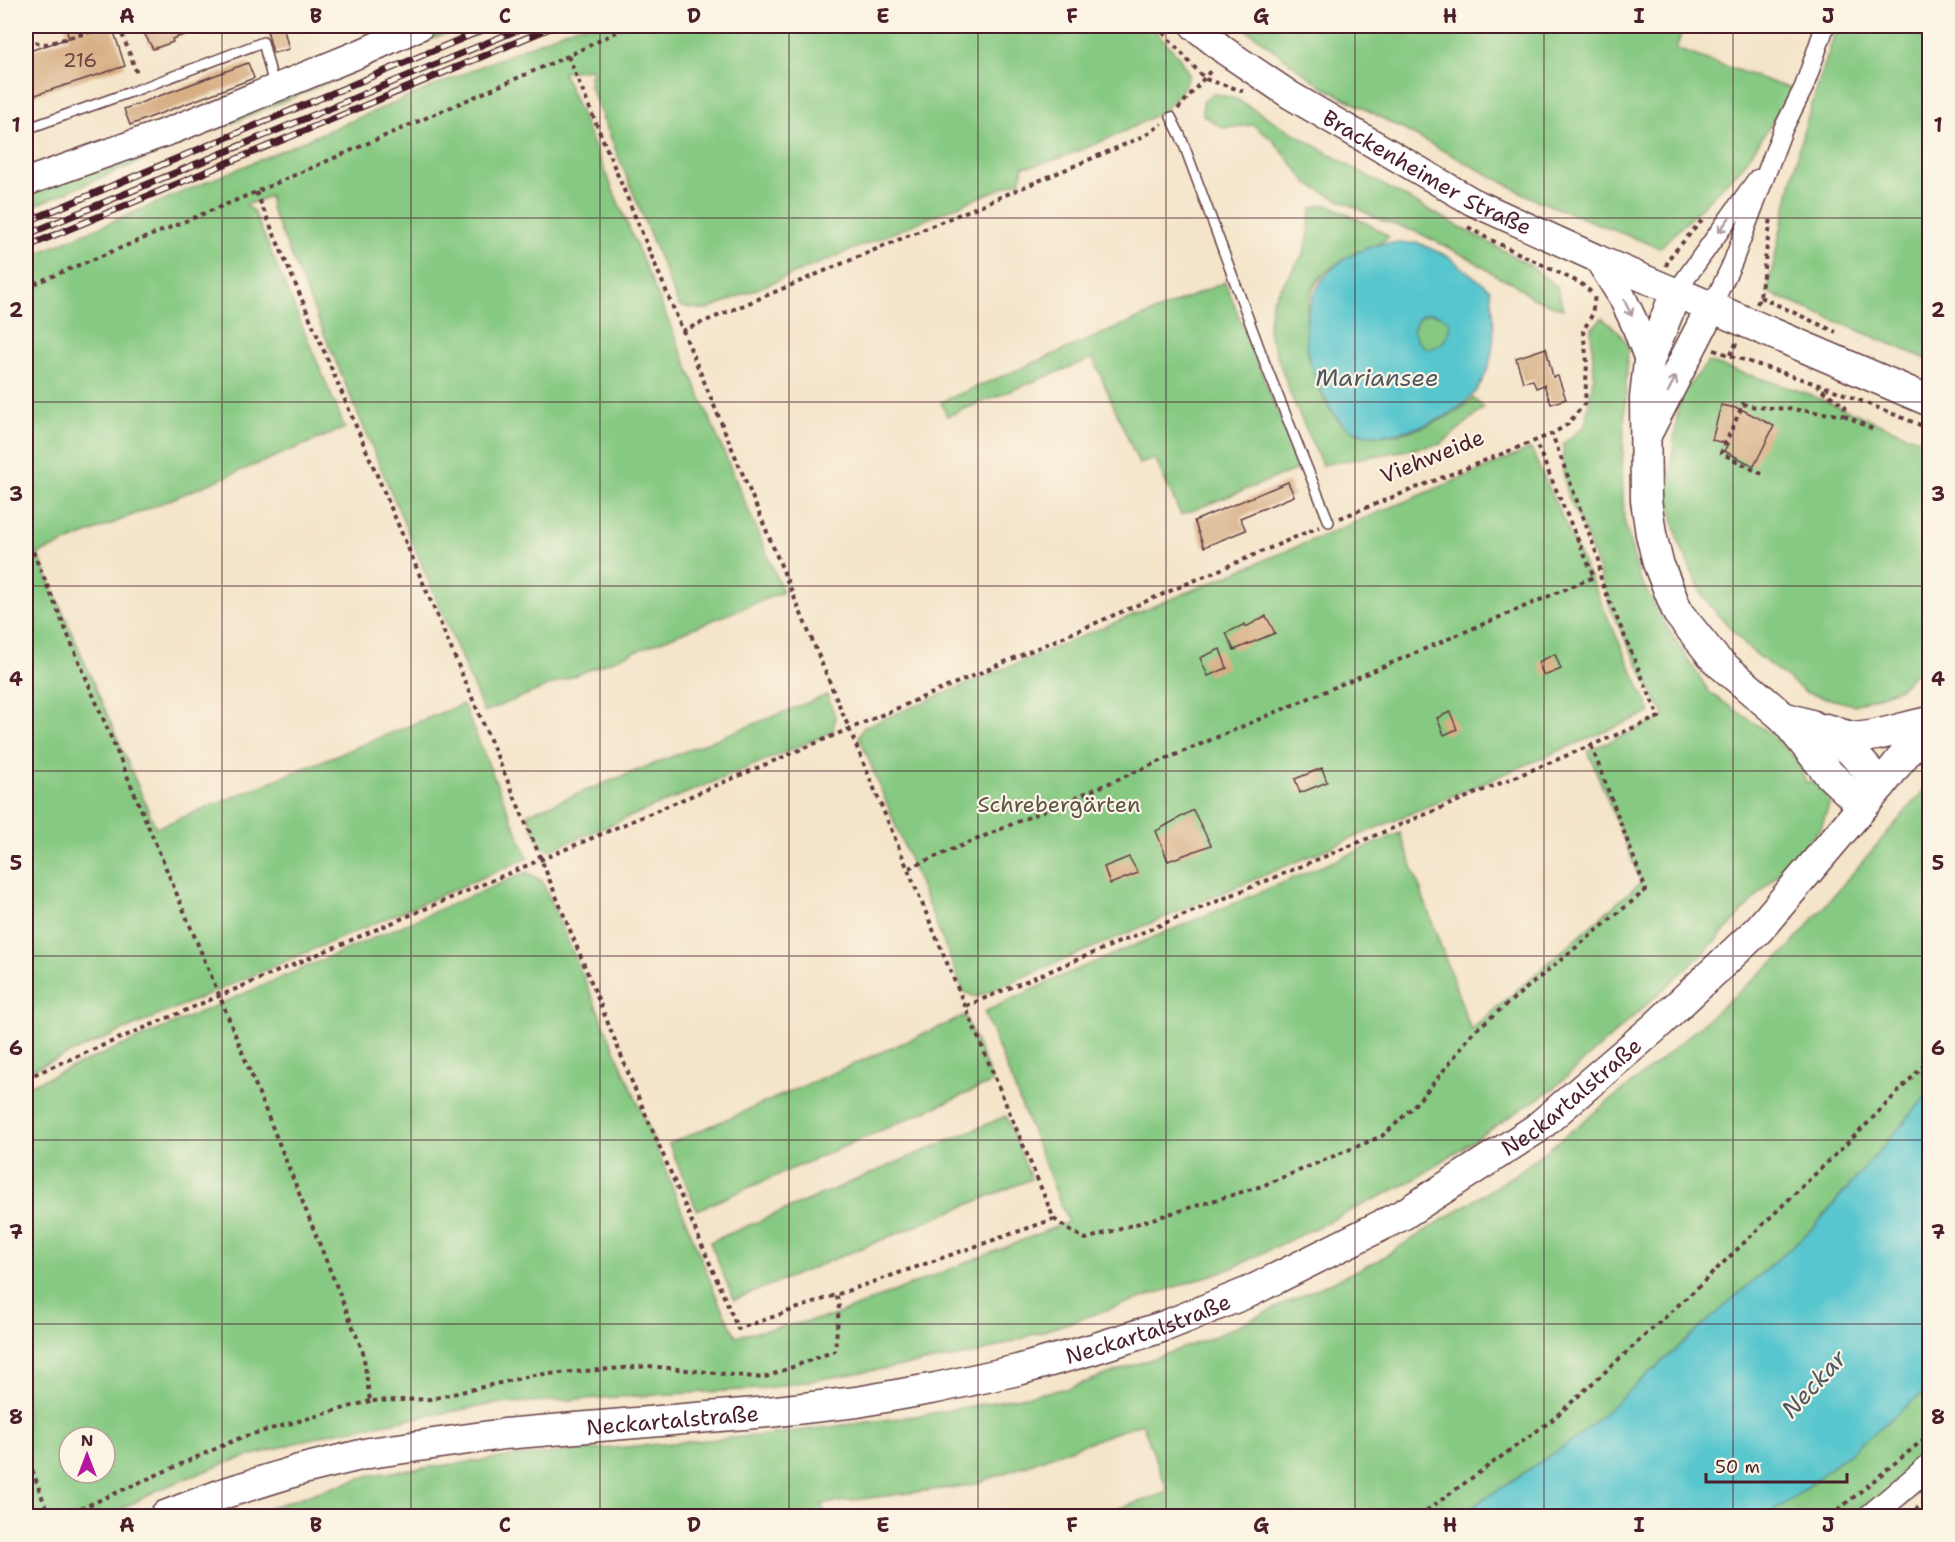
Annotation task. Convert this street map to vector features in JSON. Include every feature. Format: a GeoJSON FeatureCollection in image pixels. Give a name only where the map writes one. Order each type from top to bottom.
{"type":"FeatureCollection","features":[{"type":"Feature","properties":{"kind":"main road"},"geometry":{"type":"LineString","coordinates":[[26,182],[175,129],[361,54],[420,26]]}},
{"type":"Feature","properties":{"kind":"main road","name":"Brackenheimer Straße"},"geometry":{"type":"LineString","coordinates":[[1194,26],[1225,51],[1290,95],[1473,202],[1598,260],[1929,400]]}},
{"type":"Feature","properties":{"kind":"main road"},"geometry":{"type":"LineString","coordinates":[[1598,260],[1635,322],[1648,361]]}},
{"type":"Feature","properties":{"kind":"main road"},"geometry":{"type":"LineString","coordinates":[[1676,292],[1648,361],[1645,398],[1644,478],[1651,534],[1658,563],[1678,613],[1716,660],[1783,717],[1829,774],[1872,796]]}},
{"type":"Feature","properties":{"kind":"main road"},"geometry":{"type":"LineString","coordinates":[[1646,436],[1711,308]]}},
{"type":"Feature","properties":{"kind":"main road"},"geometry":{"type":"LineString","coordinates":[[1783,717],[1854,737],[1876,735],[1907,725],[1929,722]]}},
{"type":"Feature","properties":{"kind":"main road","name":"Neckartalstraße"},"geometry":{"type":"LineString","coordinates":[[165,1516],[225,1493],[299,1470],[369,1453],[504,1434],[768,1412],[857,1402],[936,1389],[1018,1370],[1093,1349],[1165,1326],[1249,1292],[1404,1214],[1536,1129],[1654,1028],[1759,929],[1872,796],[1929,722]]}},
{"type":"Feature","properties":{"kind":"main road"},"geometry":{"type":"LineString","coordinates":[[1811,725],[1851,751],[1872,796]]}},
{"type":"Feature","properties":{"kind":"street"},"geometry":{"type":"LineString","coordinates":[[1711,308],[1732,264],[1770,161],[1806,80],[1824,26]]}},
{"type":"Feature","properties":{"kind":"street"},"geometry":{"type":"LineString","coordinates":[[1676,292],[1770,161]]}},
{"type":"Feature","properties":{"kind":"street"},"geometry":{"type":"LineString","coordinates":[[1871,1516],[1929,1467]]}},
{"type":"Feature","properties":{"kind":"lane"},"geometry":{"type":"LineString","coordinates":[[26,129],[263,42],[275,88]]}},
{"type":"Feature","properties":{"kind":"lane"},"geometry":{"type":"LineString","coordinates":[[1171,117],[1181,136],[1266,366],[1329,522]]}},
{"type":"Feature","properties":{"kind":"path"},"geometry":{"type":"LineString","coordinates":[[26,40],[47,44],[110,26]]}},
{"type":"Feature","properties":{"kind":"path"},"geometry":{"type":"LineString","coordinates":[[119,26],[142,88]]}},
{"type":"Feature","properties":{"kind":"path"},"geometry":{"type":"LineString","coordinates":[[26,287],[256,192],[568,56],[629,26]]}},
{"type":"Feature","properties":{"kind":"path"},"geometry":{"type":"LineString","coordinates":[[1156,26],[1204,79]]}},
{"type":"Feature","properties":{"kind":"path"},"geometry":{"type":"LineString","coordinates":[[681,331],[1146,135],[1171,117],[1225,51]]}},
{"type":"Feature","properties":{"kind":"path"},"geometry":{"type":"LineString","coordinates":[[568,56],[1054,1219],[1068,1230],[1086,1239],[1262,1186],[1382,1136],[1399,1122],[1473,1032],[1646,890],[1590,745]]}},
{"type":"Feature","properties":{"kind":"path"},"geometry":{"type":"LineString","coordinates":[[256,192],[541,859],[636,1092],[738,1329],[1054,1219]]}},
{"type":"Feature","properties":{"kind":"path","name":"Viehweide"},"geometry":{"type":"LineString","coordinates":[[26,1078],[849,729],[1329,522],[1552,434],[1568,424],[1585,403],[1587,362],[1583,332],[1592,315],[1595,295]]}},
{"type":"Feature","properties":{"kind":"path"},"geometry":{"type":"LineString","coordinates":[[1694,343],[1834,390],[1929,429]]}},
{"type":"Feature","properties":{"kind":"path"},"geometry":{"type":"LineString","coordinates":[[1814,385],[1845,406],[1844,415]]}},
{"type":"Feature","properties":{"kind":"path"},"geometry":{"type":"LineString","coordinates":[[1762,474],[1720,453],[1743,404],[1756,408],[1844,415],[1876,432]]}},
{"type":"Feature","properties":{"kind":"path"},"geometry":{"type":"LineString","coordinates":[[966,1006],[1659,717],[1601,580],[1599,560],[1552,434]]}},
{"type":"Feature","properties":{"kind":"path"},"geometry":{"type":"LineString","coordinates":[[1535,441],[1594,577],[1601,580]]}},
{"type":"Feature","properties":{"kind":"path"},"geometry":{"type":"LineString","coordinates":[[26,535],[220,997],[363,1352],[370,1401]]}},
{"type":"Feature","properties":{"kind":"path"},"geometry":{"type":"LineString","coordinates":[[909,868],[1594,577]]}},
{"type":"Feature","properties":{"kind":"path"},"geometry":{"type":"LineString","coordinates":[[1419,1516],[1552,1420],[1746,1241],[1864,1127],[1929,1059]]}},
{"type":"Feature","properties":{"kind":"path"},"geometry":{"type":"LineString","coordinates":[[64,1516],[243,1437],[370,1401],[431,1399],[534,1375],[649,1366],[763,1378],[835,1351],[839,1306],[836,1293]]}},
{"type":"Feature","properties":{"kind":"path"},"geometry":{"type":"LineString","coordinates":[[1831,1516],[1929,1434]]}},
{"type":"Feature","properties":{"kind":"path"},"geometry":{"type":"LineString","coordinates":[[26,1453],[49,1516]]}},
{"type":"Feature","properties":{"kind":"path"},"geometry":{"type":"LineString","coordinates":[[1908,1516],[1929,1497]]}},
{"type":"Feature","properties":{"kind":"green space"},"geometry":{"type":"Polygon","coordinates":[[[453,26],[463,26],[26,209],[26,195],[228,120],[453,26]]]}},
{"type":"Feature","properties":{"kind":"green space"},"geometry":{"type":"Polygon","coordinates":[[[577,26],[1151,26],[1178,56],[1189,74],[1181,92],[1171,104],[1139,124],[1074,153],[1035,165],[1023,166],[1021,180],[706,310],[679,306],[589,84],[592,69],[563,72],[783,592],[484,712],[271,208],[270,196],[246,205],[254,212],[345,428],[38,554],[156,828],[463,704],[528,858],[26,1072],[26,258],[577,26]]]}},
{"type":"Feature","properties":{"kind":"green space"},"geometry":{"type":"Polygon","coordinates":[[[1242,26],[1684,26],[1676,49],[1794,90],[1743,166],[1660,248],[1536,200],[1320,85],[1242,26]]]}},
{"type":"Feature","properties":{"kind":"green space"},"geometry":{"type":"Polygon","coordinates":[[[1837,26],[1929,26],[1929,360],[1767,292],[1802,136],[1837,26]]]}},
{"type":"Feature","properties":{"kind":"green space"},"geometry":{"type":"Polygon","coordinates":[[[1213,93],[1236,99],[1365,175],[1528,264],[1557,287],[1563,309],[1532,298],[1512,282],[1500,278],[1471,259],[1417,232],[1383,221],[1309,185],[1273,140],[1253,125],[1223,128],[1203,115],[1203,102],[1213,93]]]}},
{"type":"Feature","properties":{"kind":"green space"},"geometry":{"type":"Polygon","coordinates":[[[1326,204],[1372,226],[1389,237],[1333,267],[1317,282],[1310,297],[1307,314],[1309,348],[1320,390],[1328,407],[1352,430],[1369,435],[1389,435],[1430,424],[1453,414],[1473,398],[1484,408],[1441,444],[1322,465],[1292,398],[1268,330],[1272,301],[1304,253],[1312,208],[1326,204]]]}},
{"type":"Feature","properties":{"kind":"green space"},"geometry":{"type":"Polygon","coordinates":[[[1225,282],[1300,468],[1181,515],[1155,459],[1139,464],[1093,358],[947,416],[941,402],[1225,282]]]}},
{"type":"Feature","properties":{"kind":"green space"},"geometry":{"type":"Polygon","coordinates":[[[1432,313],[1442,316],[1450,323],[1444,341],[1428,349],[1418,342],[1413,330],[1419,318],[1432,313]]]}},
{"type":"Feature","properties":{"kind":"green space"},"geometry":{"type":"Polygon","coordinates":[[[1602,318],[1618,331],[1628,346],[1622,472],[1624,519],[1639,577],[1666,626],[1710,693],[1768,732],[1797,760],[1806,782],[1818,781],[1830,802],[1821,828],[1706,951],[1554,1088],[1412,1181],[1232,1268],[975,1354],[759,1389],[494,1404],[331,1433],[226,1463],[160,1489],[108,1516],[26,1516],[26,1087],[527,872],[542,881],[651,1134],[719,1303],[736,1336],[833,1316],[1068,1222],[984,1012],[1062,976],[1400,833],[1471,1030],[1641,882],[1588,751],[1665,717],[1613,615],[1589,542],[1568,496],[1563,471],[1563,444],[1585,425],[1594,374],[1591,329],[1602,318]]]}},
{"type":"Feature","properties":{"kind":"green space"},"geometry":{"type":"Polygon","coordinates":[[[1708,362],[1806,393],[1929,444],[1929,660],[1900,688],[1854,705],[1806,693],[1747,647],[1703,597],[1678,540],[1668,493],[1679,398],[1708,362]]]}},
{"type":"Feature","properties":{"kind":"green space","name":"Schrebergärten"},"geometry":{"type":"Polygon","coordinates":[[[1531,449],[1651,712],[976,997],[964,992],[859,736],[864,727],[1531,449]]]}},
{"type":"Feature","properties":{"kind":"green space"},"geometry":{"type":"Polygon","coordinates":[[[827,695],[835,716],[833,732],[550,850],[541,846],[527,814],[827,695]]]}},
{"type":"Feature","properties":{"kind":"green space"},"geometry":{"type":"Polygon","coordinates":[[[1929,784],[1929,1093],[1815,1226],[1574,1440],[1458,1516],[1096,1516],[1168,1492],[1142,1423],[972,1485],[822,1504],[826,1516],[244,1516],[370,1475],[509,1457],[766,1435],[923,1415],[1069,1388],[1211,1338],[1377,1261],[1519,1172],[1656,1064],[1786,951],[1929,784]]]}},
{"type":"Feature","properties":{"kind":"green space"},"geometry":{"type":"Polygon","coordinates":[[[965,1016],[993,1082],[697,1210],[669,1144],[965,1016]]]}},
{"type":"Feature","properties":{"kind":"green space"},"geometry":{"type":"Polygon","coordinates":[[[1006,1116],[1031,1179],[734,1300],[710,1242],[1006,1116]]]}},
{"type":"Feature","properties":{"kind":"green space"},"geometry":{"type":"Polygon","coordinates":[[[1929,1388],[1929,1484],[1891,1516],[1767,1516],[1792,1499],[1929,1388]]]}},
{"type":"Feature","properties":{"kind":"water","name":"Mariansee"},"geometry":{"type":"Polygon","coordinates":[[[1418,243],[1447,256],[1490,289],[1494,340],[1490,361],[1483,380],[1471,397],[1455,410],[1434,422],[1386,435],[1357,432],[1339,421],[1331,410],[1310,362],[1306,339],[1307,318],[1313,297],[1323,279],[1338,264],[1358,252],[1382,244],[1418,243]],[[1432,313],[1421,316],[1413,330],[1418,342],[1428,349],[1438,346],[1447,337],[1450,323],[1442,316],[1432,313]]]}},
{"type":"Feature","properties":{"kind":"water","name":"Neckar"},"geometry":{"type":"Polygon","coordinates":[[[1929,1093],[1929,1388],[1792,1499],[1767,1516],[1458,1516],[1574,1440],[1815,1226],[1929,1093]]]}},
{"type":"Feature","properties":{"kind":"building"},"geometry":{"type":"Polygon","coordinates":[[[65,26],[112,26],[125,66],[26,98],[26,52],[69,38],[65,26]]]}},
{"type":"Feature","properties":{"kind":"building"},"geometry":{"type":"Polygon","coordinates":[[[140,26],[203,26],[204,28],[172,39],[173,42],[153,49],[140,26]]]}},
{"type":"Feature","properties":{"kind":"building"},"geometry":{"type":"Polygon","coordinates":[[[266,26],[283,26],[289,49],[273,53],[266,26]]]}},
{"type":"Feature","properties":{"kind":"building"},"geometry":{"type":"Polygon","coordinates":[[[248,63],[254,78],[130,125],[124,109],[248,63]]]}},
{"type":"Feature","properties":{"kind":"building"},"geometry":{"type":"Polygon","coordinates":[[[1546,348],[1553,377],[1558,376],[1566,399],[1551,404],[1544,385],[1536,388],[1533,380],[1523,382],[1516,358],[1546,348]]]}},
{"type":"Feature","properties":{"kind":"building"},"geometry":{"type":"Polygon","coordinates":[[[1721,405],[1741,409],[1774,426],[1754,466],[1724,451],[1728,444],[1712,440],[1721,405]]]}},
{"type":"Feature","properties":{"kind":"building"},"geometry":{"type":"Polygon","coordinates":[[[1288,482],[1294,496],[1240,518],[1246,530],[1204,547],[1194,521],[1288,482]]]}},
{"type":"Feature","properties":{"kind":"building"},"geometry":{"type":"Polygon","coordinates":[[[1266,616],[1275,633],[1234,650],[1226,633],[1245,624],[1246,627],[1266,616]]]}},
{"type":"Feature","properties":{"kind":"building"},"geometry":{"type":"Polygon","coordinates":[[[1220,649],[1227,668],[1208,676],[1200,658],[1220,649]]]}},
{"type":"Feature","properties":{"kind":"building"},"geometry":{"type":"Polygon","coordinates":[[[1555,654],[1561,669],[1544,676],[1538,662],[1555,654]]]}},
{"type":"Feature","properties":{"kind":"building"},"geometry":{"type":"Polygon","coordinates":[[[1450,712],[1457,729],[1444,735],[1437,718],[1450,712]]]}},
{"type":"Feature","properties":{"kind":"building"},"geometry":{"type":"Polygon","coordinates":[[[1322,768],[1327,782],[1300,793],[1295,779],[1322,768]]]}},
{"type":"Feature","properties":{"kind":"building"},"geometry":{"type":"Polygon","coordinates":[[[1193,810],[1211,845],[1168,861],[1156,831],[1193,810]]]}},
{"type":"Feature","properties":{"kind":"building"},"geometry":{"type":"Polygon","coordinates":[[[1129,857],[1138,873],[1110,884],[1104,867],[1129,857]]]}},
{"type":"Feature","properties":{"kind":"railway"},"geometry":{"type":"LineString","coordinates":[[26,222],[492,26]]}},
{"type":"Feature","properties":{"kind":"railway"},"geometry":{"type":"LineString","coordinates":[[26,235],[527,26]]}},
{"type":"Feature","properties":{"kind":"railway"},"geometry":{"type":"LineString","coordinates":[[26,247],[555,26]]}}]}
